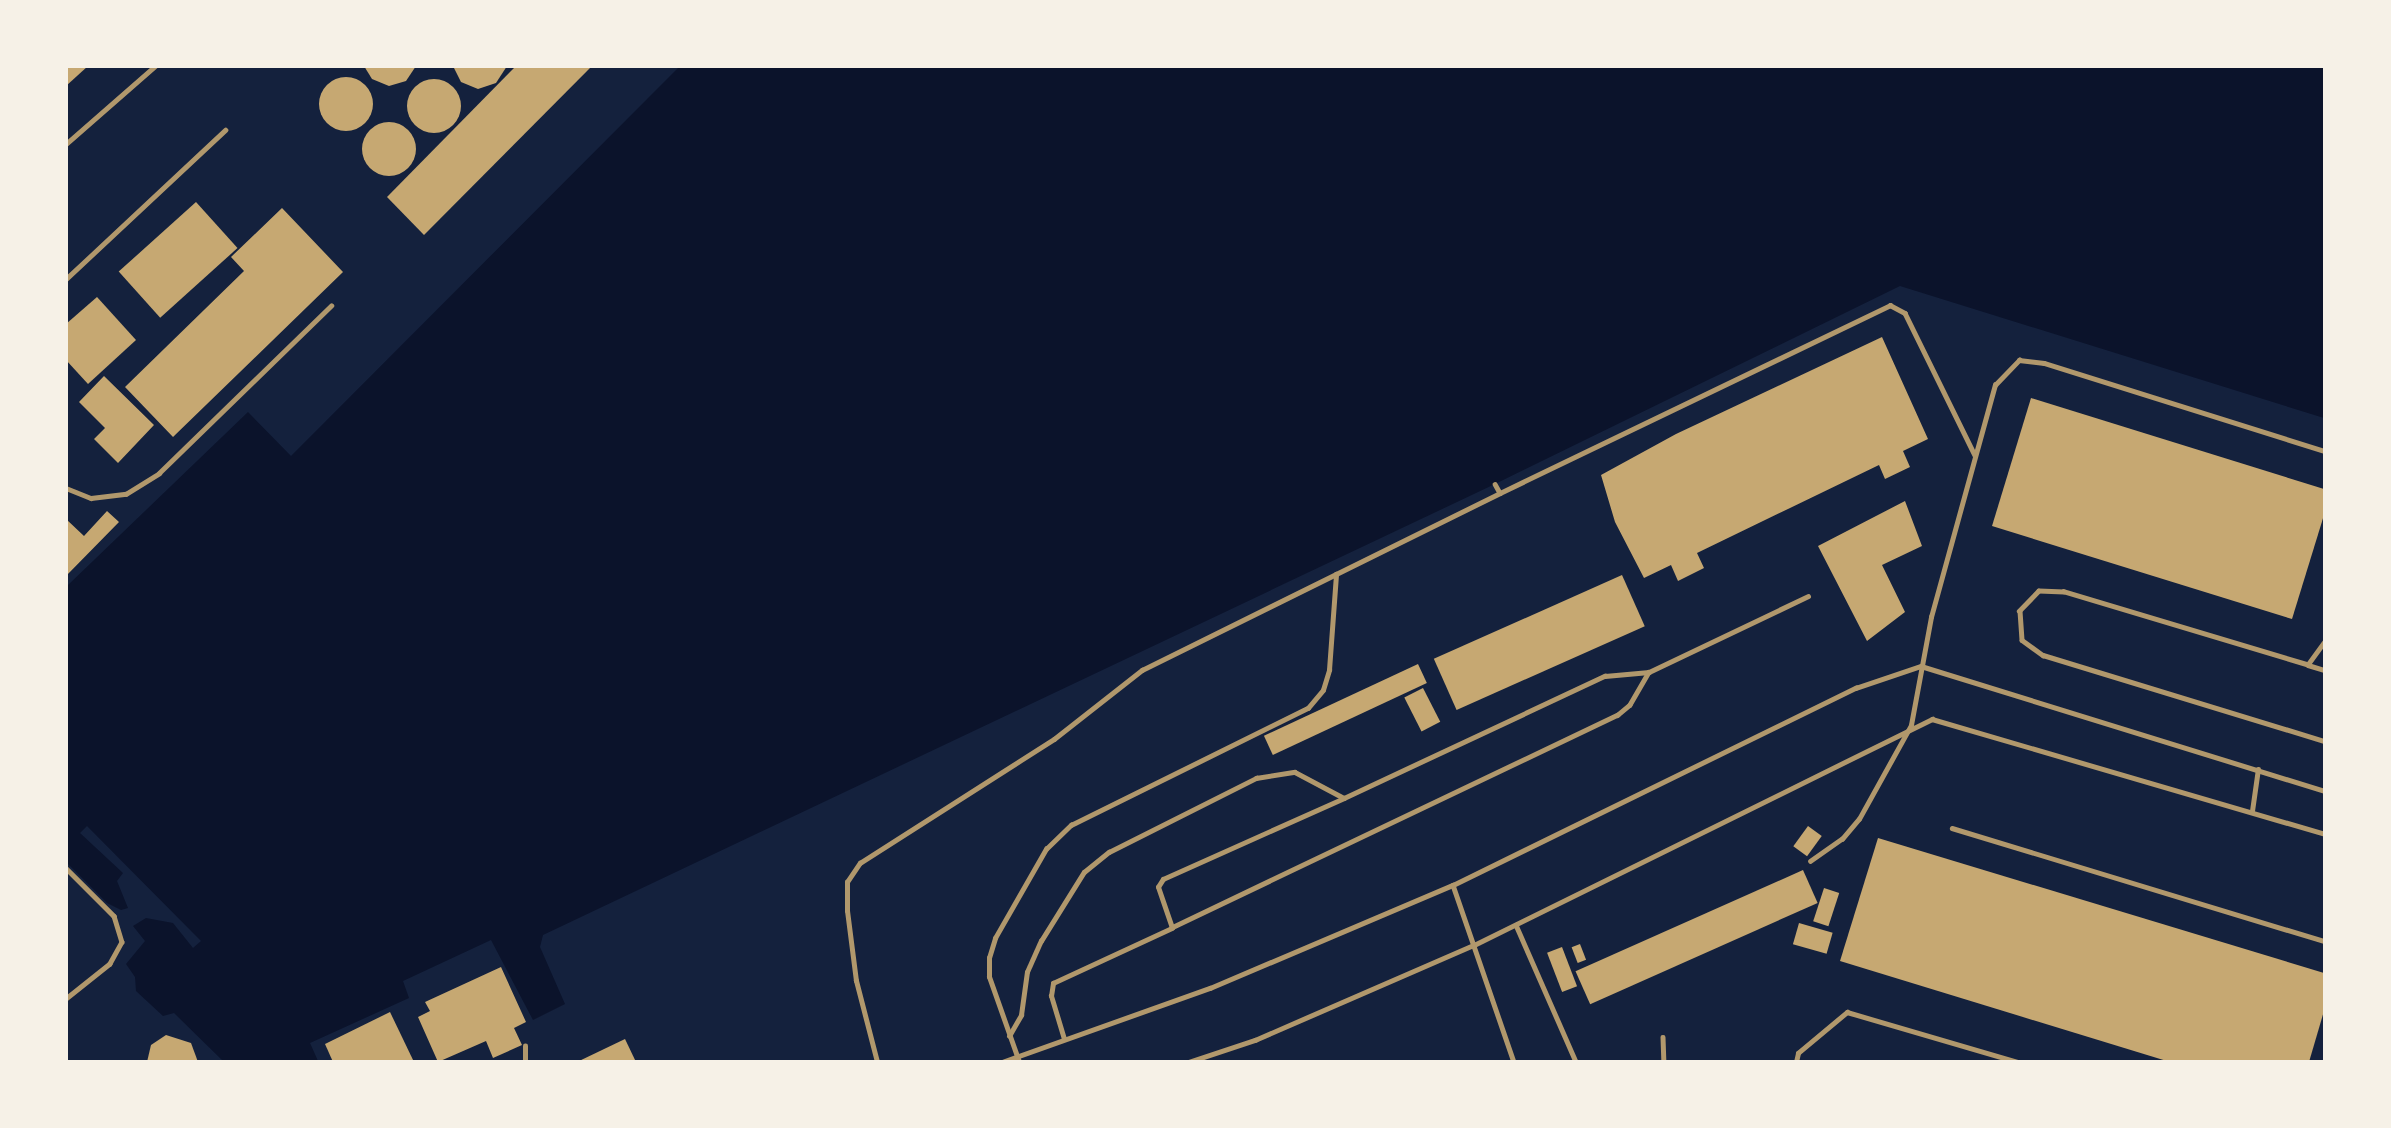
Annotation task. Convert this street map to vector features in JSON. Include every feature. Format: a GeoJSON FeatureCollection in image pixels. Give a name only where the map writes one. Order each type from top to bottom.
{"type":"FeatureCollection","features":[{"type":"Feature","properties":{"kind":"lane"},"geometry":{"type":"LineString","coordinates":[[66,144],[155,66]]}},
{"type":"Feature","properties":{"kind":"lane"},"geometry":{"type":"LineString","coordinates":[[66,279],[225,130]]}},
{"type":"Feature","properties":{"kind":"lane"},"geometry":{"type":"LineString","coordinates":[[877,1062],[856,981],[847,911],[847,882],[860,863],[1054,739],[1142,670],[1890,305],[1905,313],[1976,456]]}},
{"type":"Feature","properties":{"kind":"lane"},"geometry":{"type":"LineString","coordinates":[[66,488],[90,498],[126,495],[159,473],[331,306]]}},
{"type":"Feature","properties":{"kind":"lane"},"geometry":{"type":"LineString","coordinates":[[1811,861],[1842,839],[1858,819],[1911,725],[1921,666],[1996,385],[2019,360],[2044,363],[2325,451]]}},
{"type":"Feature","properties":{"kind":"lane"},"geometry":{"type":"LineString","coordinates":[[1495,484],[1500,493]]}},
{"type":"Feature","properties":{"kind":"lane"},"geometry":{"type":"LineString","coordinates":[[1018,1059],[989,977],[989,958],[995,938],[1046,849],[1071,825],[1308,708],[1323,690],[1329,670],[1336,574]]}},
{"type":"Feature","properties":{"kind":"lane"},"geometry":{"type":"LineString","coordinates":[[2325,670],[2064,592],[2039,591],[2020,611],[2022,640],[2043,655],[2325,741]]}},
{"type":"Feature","properties":{"kind":"lane"},"geometry":{"type":"LineString","coordinates":[[1172,928],[1158,887],[1163,879],[1605,676],[1649,672],[1808,596]]}},
{"type":"Feature","properties":{"kind":"lane"},"geometry":{"type":"LineString","coordinates":[[2308,665],[2325,643]]}},
{"type":"Feature","properties":{"kind":"lane"},"geometry":{"type":"LineString","coordinates":[[1002,1062],[1018,1059],[1064,1039],[1210,988],[1453,885],[1843,694],[1921,666],[2325,791]]}},
{"type":"Feature","properties":{"kind":"lane"},"geometry":{"type":"LineString","coordinates":[[1064,1039],[1051,996],[1053,983],[1618,715],[1630,705],[1649,672]]}},
{"type":"Feature","properties":{"kind":"lane"},"geometry":{"type":"LineString","coordinates":[[1189,1062],[1255,1040],[1474,945],[1856,758],[1911,725],[1931,719],[1952,722],[2325,834]]}},
{"type":"Feature","properties":{"kind":"lane"},"geometry":{"type":"LineString","coordinates":[[2252,811],[2258,769]]}},
{"type":"Feature","properties":{"kind":"lane"},"geometry":{"type":"LineString","coordinates":[[1009,1036],[1021,1015],[1027,972],[1041,940],[1084,873],[1109,852],[1279,771],[1312,777],[1344,798]]}},
{"type":"Feature","properties":{"kind":"lane"},"geometry":{"type":"LineString","coordinates":[[1952,828],[2325,941]]}},
{"type":"Feature","properties":{"kind":"lane"},"geometry":{"type":"LineString","coordinates":[[66,868],[114,916],[122,942],[110,964],[66,999]]}},
{"type":"Feature","properties":{"kind":"lane"},"geometry":{"type":"LineString","coordinates":[[1453,885],[1514,1062]]}},
{"type":"Feature","properties":{"kind":"lane"},"geometry":{"type":"LineString","coordinates":[[1516,925],[1576,1062]]}},
{"type":"Feature","properties":{"kind":"lane"},"geometry":{"type":"LineString","coordinates":[[1796,1062],[1798,1053],[1847,1013],[2018,1062]]}},
{"type":"Feature","properties":{"kind":"lane"},"geometry":{"type":"LineString","coordinates":[[1663,1037],[1664,1062]]}},
{"type":"Feature","properties":{"kind":"lane"},"geometry":{"type":"LineString","coordinates":[[524,1062],[525,1046]]}},
{"type":"Feature","properties":{"kind":"water"},"geometry":{"type":"Polygon","coordinates":[[[679,67],[2324,67],[2324,418],[1900,286],[1495,484],[543,935],[540,947],[565,1004],[533,1020],[491,940],[403,981],[409,998],[310,1043],[318,1061],[223,1061],[174,1013],[163,1016],[136,991],[135,977],[126,964],[145,941],[133,926],[146,918],[173,923],[193,948],[201,941],[87,826],[80,833],[123,873],[117,881],[128,908],[121,910],[107,903],[67,863],[67,586],[248,412],[291,456],[679,67]]]}},
{"type":"Feature","properties":{"kind":"building"},"geometry":{"type":"Polygon","coordinates":[[[66,66],[88,66],[66,86],[66,66]]]}},
{"type":"Feature","properties":{"kind":"building"},"geometry":{"type":"Polygon","coordinates":[[[364,66],[416,66],[406,81],[389,86],[372,79],[364,66]]]}},
{"type":"Feature","properties":{"kind":"building"},"geometry":{"type":"Polygon","coordinates":[[[453,66],[507,66],[496,83],[478,89],[461,82],[453,66]]]}},
{"type":"Feature","properties":{"kind":"building"},"geometry":{"type":"Polygon","coordinates":[[[516,66],[592,66],[424,235],[387,197],[516,66]]]}},
{"type":"Feature","properties":{"kind":"building"},"geometry":{"type":"Polygon","coordinates":[[[346,77],[365,85],[373,104],[365,123],[346,131],[327,123],[319,104],[327,85],[346,77]]]}},
{"type":"Feature","properties":{"kind":"building"},"geometry":{"type":"Polygon","coordinates":[[[434,79],[453,87],[461,106],[453,125],[434,133],[415,125],[407,106],[415,87],[434,79]]]}},
{"type":"Feature","properties":{"kind":"building"},"geometry":{"type":"Polygon","coordinates":[[[389,122],[408,130],[416,149],[408,168],[389,176],[370,168],[362,149],[370,130],[389,122]]]}},
{"type":"Feature","properties":{"kind":"building"},"geometry":{"type":"Polygon","coordinates":[[[196,202],[237,248],[160,318],[119,272],[196,202]]]}},
{"type":"Feature","properties":{"kind":"building"},"geometry":{"type":"Polygon","coordinates":[[[282,208],[343,272],[173,437],[125,387],[244,271],[231,257],[282,208]]]}},
{"type":"Feature","properties":{"kind":"building"},"geometry":{"type":"Polygon","coordinates":[[[97,297],[136,340],[88,384],[66,360],[66,324],[97,297]]]}},
{"type":"Feature","properties":{"kind":"building"},"geometry":{"type":"Polygon","coordinates":[[[1882,337],[1928,439],[1903,451],[1910,467],[1885,479],[1879,465],[1697,553],[1704,568],[1678,581],[1671,565],[1644,578],[1615,522],[1601,475],[1676,434],[1882,337]]]}},
{"type":"Feature","properties":{"kind":"building"},"geometry":{"type":"Polygon","coordinates":[[[104,376],[154,425],[118,463],[94,439],[105,428],[79,402],[104,376]]]}},
{"type":"Feature","properties":{"kind":"building"},"geometry":{"type":"Polygon","coordinates":[[[2031,398],[2324,489],[2324,515],[2292,619],[1992,526],[2031,398]]]}},
{"type":"Feature","properties":{"kind":"building"},"geometry":{"type":"Polygon","coordinates":[[[1905,501],[1922,546],[1882,565],[1905,612],[1867,641],[1818,546],[1905,501]]]}},
{"type":"Feature","properties":{"kind":"building"},"geometry":{"type":"Polygon","coordinates":[[[107,511],[119,522],[66,576],[66,519],[84,536],[107,511]]]}},
{"type":"Feature","properties":{"kind":"building"},"geometry":{"type":"Polygon","coordinates":[[[1622,575],[1645,626],[1457,710],[1434,659],[1622,575]]]}},
{"type":"Feature","properties":{"kind":"building"},"geometry":{"type":"Polygon","coordinates":[[[1418,664],[1427,683],[1273,755],[1264,736],[1418,664]]]}},
{"type":"Feature","properties":{"kind":"building"},"geometry":{"type":"Polygon","coordinates":[[[1423,688],[1440,722],[1422,731],[1404,698],[1423,688]]]}},
{"type":"Feature","properties":{"kind":"building"},"geometry":{"type":"Polygon","coordinates":[[[1808,826],[1822,836],[1807,856],[1793,846],[1808,826]]]}},
{"type":"Feature","properties":{"kind":"building"},"geometry":{"type":"Polygon","coordinates":[[[1878,838],[2324,973],[2324,1011],[2309,1062],[2170,1062],[1840,961],[1878,838]]]}},
{"type":"Feature","properties":{"kind":"building"},"geometry":{"type":"Polygon","coordinates":[[[1803,870],[1818,903],[1590,1004],[1576,971],[1803,870]]]}},
{"type":"Feature","properties":{"kind":"building"},"geometry":{"type":"Polygon","coordinates":[[[1824,888],[1839,893],[1828,926],[1813,921],[1824,888]]]}},
{"type":"Feature","properties":{"kind":"building"},"geometry":{"type":"Polygon","coordinates":[[[1799,923],[1833,933],[1827,954],[1793,944],[1799,923]]]}},
{"type":"Feature","properties":{"kind":"building"},"geometry":{"type":"Polygon","coordinates":[[[1580,944],[1586,960],[1578,963],[1572,947],[1580,944]]]}},
{"type":"Feature","properties":{"kind":"building"},"geometry":{"type":"Polygon","coordinates":[[[1562,947],[1577,986],[1562,992],[1547,953],[1562,947]]]}},
{"type":"Feature","properties":{"kind":"building"},"geometry":{"type":"Polygon","coordinates":[[[501,967],[526,1022],[514,1028],[522,1045],[493,1058],[486,1041],[438,1062],[418,1017],[430,1011],[425,1002],[501,967]]]}},
{"type":"Feature","properties":{"kind":"building"},"geometry":{"type":"Polygon","coordinates":[[[390,1012],[414,1062],[333,1062],[325,1044],[390,1012]]]}},
{"type":"Feature","properties":{"kind":"building"},"geometry":{"type":"Polygon","coordinates":[[[166,1035],[191,1043],[198,1062],[147,1062],[151,1045],[166,1035]]]}},
{"type":"Feature","properties":{"kind":"building"},"geometry":{"type":"Polygon","coordinates":[[[625,1039],[636,1062],[577,1062],[625,1039]]]}}]}
